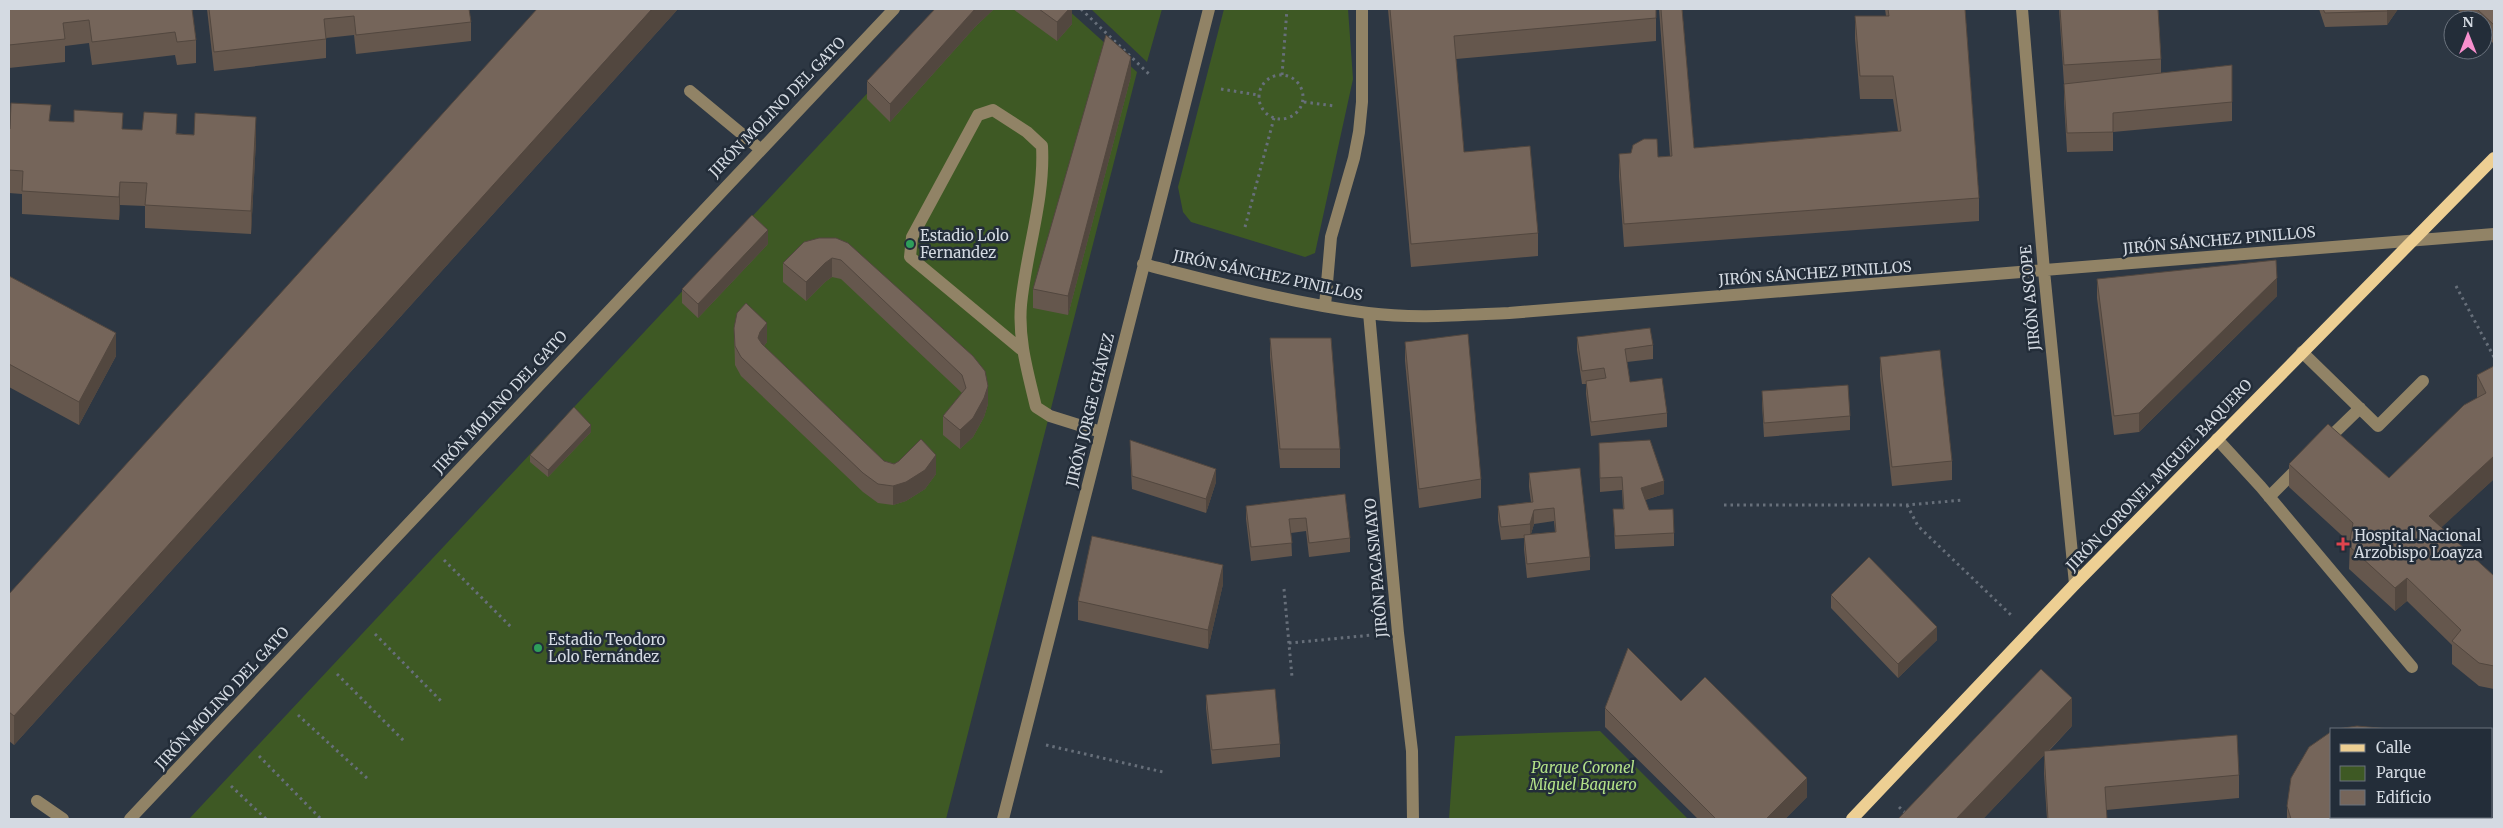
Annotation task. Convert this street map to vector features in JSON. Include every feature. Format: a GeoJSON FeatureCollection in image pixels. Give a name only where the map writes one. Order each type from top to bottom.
{"type":"FeatureCollection","features":[{"type":"Feature","properties":{"kind":"main road","name":"JIRÓN CORONEL MIGUEL BAQUERO"},"geometry":{"type":"LineString","coordinates":[[1852,819],[2075,584],[2494,158]]}},
{"type":"Feature","properties":{"kind":"street","name":"JIRÓN MOLINO DEL GATO"},"geometry":{"type":"LineString","coordinates":[[130,819],[760,148],[894,9]]}},
{"type":"Feature","properties":{"kind":"street","name":"JIRÓN JORGE CHÁVEZ"},"geometry":{"type":"LineString","coordinates":[[1003,819],[1209,9]]}},
{"type":"Feature","properties":{"kind":"street"},"geometry":{"type":"LineString","coordinates":[[1325,306],[1331,237],[1354,158],[1359,132],[1362,102],[1362,9]]}},
{"type":"Feature","properties":{"kind":"street","name":"JIRÓN ASCOPE"},"geometry":{"type":"LineString","coordinates":[[2022,9],[2044,271],[2075,584]]}},
{"type":"Feature","properties":{"kind":"street"},"geometry":{"type":"LineString","coordinates":[[690,91],[760,148]]}},
{"type":"Feature","properties":{"kind":"street"},"geometry":{"type":"LineString","coordinates":[[1022,350],[910,257],[912,237],[978,115],[994,110],[1027,132],[1042,146],[1044,170],[1021,306],[1022,350],[1036,407],[1050,416],[1102,432]]}},
{"type":"Feature","properties":{"kind":"street","name":"JIRÓN SÁNCHEZ PINILLOS"},"geometry":{"type":"LineString","coordinates":[[1143,264],[1325,306],[1369,313],[1434,316],[1509,313],[2494,234]]}},
{"type":"Feature","properties":{"kind":"street","name":"JIRÓN PACASMAYO"},"geometry":{"type":"LineString","coordinates":[[1369,313],[1398,633],[1412,751],[1413,819]]}},
{"type":"Feature","properties":{"kind":"street"},"geometry":{"type":"LineString","coordinates":[[2302,352],[2378,426],[2423,381]]}},
{"type":"Feature","properties":{"kind":"street"},"geometry":{"type":"LineString","coordinates":[[2269,496],[2360,408]]}},
{"type":"Feature","properties":{"kind":"street"},"geometry":{"type":"LineString","coordinates":[[2217,439],[2269,496],[2412,668]]}},
{"type":"Feature","properties":{"kind":"street"},"geometry":{"type":"LineString","coordinates":[[38,802],[64,819]]}},
{"type":"Feature","properties":{"kind":"path"},"geometry":{"type":"LineString","coordinates":[[1080,9],[1151,76]]}},
{"type":"Feature","properties":{"kind":"path"},"geometry":{"type":"LineString","coordinates":[[1282,75],[1287,9]]}},
{"type":"Feature","properties":{"kind":"path"},"geometry":{"type":"LineString","coordinates":[[1282,75],[1290,76],[1298,82],[1304,91],[1304,102],[1300,110],[1284,119],[1274,118],[1266,113],[1260,105],[1258,95],[1262,85],[1269,78],[1282,75]]}},
{"type":"Feature","properties":{"kind":"path"},"geometry":{"type":"LineString","coordinates":[[1221,89],[1258,95]]}},
{"type":"Feature","properties":{"kind":"path"},"geometry":{"type":"LineString","coordinates":[[1304,102],[1344,107]]}},
{"type":"Feature","properties":{"kind":"path"},"geometry":{"type":"LineString","coordinates":[[1245,227],[1274,118]]}},
{"type":"Feature","properties":{"kind":"path"},"geometry":{"type":"LineString","coordinates":[[2456,286],[2494,357]]}},
{"type":"Feature","properties":{"kind":"path"},"geometry":{"type":"LineString","coordinates":[[1724,505],[1907,505],[1962,500]]}},
{"type":"Feature","properties":{"kind":"path"},"geometry":{"type":"LineString","coordinates":[[1907,505],[1918,526],[2029,632]]}},
{"type":"Feature","properties":{"kind":"path"},"geometry":{"type":"LineString","coordinates":[[444,560],[511,628]]}},
{"type":"Feature","properties":{"kind":"path"},"geometry":{"type":"LineString","coordinates":[[1284,589],[1292,677]]}},
{"type":"Feature","properties":{"kind":"path"},"geometry":{"type":"LineString","coordinates":[[1289,643],[1398,633]]}},
{"type":"Feature","properties":{"kind":"path"},"geometry":{"type":"LineString","coordinates":[[375,634],[442,702]]}},
{"type":"Feature","properties":{"kind":"path"},"geometry":{"type":"LineString","coordinates":[[337,674],[404,741]]}},
{"type":"Feature","properties":{"kind":"path"},"geometry":{"type":"LineString","coordinates":[[298,715],[369,780]]}},
{"type":"Feature","properties":{"kind":"path"},"geometry":{"type":"LineString","coordinates":[[1023,740],[1163,772]]}},
{"type":"Feature","properties":{"kind":"path"},"geometry":{"type":"LineString","coordinates":[[260,756],[321,819]]}},
{"type":"Feature","properties":{"kind":"path"},"geometry":{"type":"LineString","coordinates":[[231,786],[266,819]]}},
{"type":"Feature","properties":{"kind":"green space","name":"Estadio Lolo Fernandez"},"geometry":{"type":"Polygon","coordinates":[[[946,9],[1067,9],[1137,72],[946,819],[189,819],[946,9]]]}},
{"type":"Feature","properties":{"kind":"green space"},"geometry":{"type":"Polygon","coordinates":[[[1091,9],[1162,9],[1147,62],[1091,9]]]}},
{"type":"Feature","properties":{"kind":"green space"},"geometry":{"type":"Polygon","coordinates":[[[1224,9],[1348,9],[1353,79],[1315,253],[1305,257],[1191,222],[1183,212],[1178,187],[1224,9]]]}},
{"type":"Feature","properties":{"kind":"green space","name":"Parque Coronel Miguel Baquero"},"geometry":{"type":"Polygon","coordinates":[[[1600,731],[1688,819],[1449,819],[1455,736],[1600,731]]]}},
{"type":"Feature","properties":{"kind":"building"},"geometry":{"type":"Polygon","coordinates":[[[9,9],[192,9],[196,40],[177,42],[175,32],[92,42],[89,20],[63,23],[65,39],[9,45],[9,9]]]}},
{"type":"Feature","properties":{"kind":"building"},"geometry":{"type":"Polygon","coordinates":[[[209,9],[469,9],[471,22],[356,35],[354,16],[324,19],[326,39],[214,52],[209,9]]]}},
{"type":"Feature","properties":{"kind":"building"},"geometry":{"type":"Polygon","coordinates":[[[537,9],[652,9],[14,716],[9,712],[9,594],[537,9]]]}},
{"type":"Feature","properties":{"kind":"building"},"geometry":{"type":"Polygon","coordinates":[[[935,9],[975,9],[890,104],[867,81],[935,9]]]}},
{"type":"Feature","properties":{"kind":"building"},"geometry":{"type":"Polygon","coordinates":[[[1039,9],[1069,9],[1057,22],[1039,9]]]}},
{"type":"Feature","properties":{"kind":"building"},"geometry":{"type":"Polygon","coordinates":[[[1390,9],[1656,9],[1656,18],[1454,36],[1464,152],[1530,146],[1538,233],[1411,244],[1390,9]]]}},
{"type":"Feature","properties":{"kind":"building"},"geometry":{"type":"Polygon","coordinates":[[[1661,9],[1682,9],[1694,148],[1901,131],[1893,76],[1860,76],[1855,16],[1889,16],[1888,9],[1965,9],[1979,198],[1624,224],[1619,154],[1631,153],[1633,145],[1644,139],[1657,139],[1658,157],[1672,156],[1661,9]]]}},
{"type":"Feature","properties":{"kind":"building"},"geometry":{"type":"Polygon","coordinates":[[[2060,9],[2158,9],[2161,59],[2064,65],[2060,9]]]}},
{"type":"Feature","properties":{"kind":"building"},"geometry":{"type":"Polygon","coordinates":[[[2323,9],[2389,9],[2387,11],[2325,13],[2323,9]]]}},
{"type":"Feature","properties":{"kind":"building"},"geometry":{"type":"Polygon","coordinates":[[[2494,9],[2494,25],[2493,10],[2478,10],[2494,9]]]}},
{"type":"Feature","properties":{"kind":"building"},"geometry":{"type":"Polygon","coordinates":[[[1106,35],[1131,57],[1068,296],[1033,289],[1106,35]]]}},
{"type":"Feature","properties":{"kind":"building"},"geometry":{"type":"Polygon","coordinates":[[[2232,65],[2232,102],[2113,113],[2113,132],[2067,133],[2064,84],[2232,65]]]}},
{"type":"Feature","properties":{"kind":"building"},"geometry":{"type":"Polygon","coordinates":[[[11,103],[51,105],[49,121],[74,122],[74,110],[123,113],[122,129],[142,130],[144,112],[177,114],[176,134],[194,135],[195,113],[256,117],[251,211],[145,205],[147,183],[120,182],[119,197],[22,191],[23,171],[9,170],[11,103]]]}},
{"type":"Feature","properties":{"kind":"building"},"geometry":{"type":"Polygon","coordinates":[[[752,215],[768,230],[698,304],[682,289],[752,215]]]}},
{"type":"Feature","properties":{"kind":"building"},"geometry":{"type":"Polygon","coordinates":[[[819,238],[836,238],[848,243],[973,356],[985,371],[988,386],[984,398],[973,418],[960,430],[943,416],[966,388],[962,375],[841,260],[832,258],[806,282],[783,263],[804,242],[819,238]]]}},
{"type":"Feature","properties":{"kind":"building"},"geometry":{"type":"Polygon","coordinates":[[[2276,260],[2277,278],[2139,413],[2114,416],[2097,279],[2276,260]]]}},
{"type":"Feature","properties":{"kind":"building"},"geometry":{"type":"Polygon","coordinates":[[[9,276],[116,333],[79,402],[9,364],[9,276]]]}},
{"type":"Feature","properties":{"kind":"building"},"geometry":{"type":"Polygon","coordinates":[[[746,303],[767,323],[758,338],[762,344],[884,461],[894,464],[921,439],[936,455],[925,470],[906,482],[893,486],[878,484],[863,473],[741,357],[735,346],[734,328],[737,313],[746,303]]]}},
{"type":"Feature","properties":{"kind":"building"},"geometry":{"type":"Polygon","coordinates":[[[1650,328],[1653,345],[1625,349],[1630,382],[1662,378],[1667,413],[1591,422],[1586,381],[1606,378],[1604,368],[1582,371],[1577,337],[1650,328]]]}},
{"type":"Feature","properties":{"kind":"building"},"geometry":{"type":"Polygon","coordinates":[[[1468,334],[1481,479],[1419,489],[1405,342],[1468,334]]]}},
{"type":"Feature","properties":{"kind":"building"},"geometry":{"type":"Polygon","coordinates":[[[1270,338],[1331,338],[1340,449],[1280,449],[1270,338]]]}},
{"type":"Feature","properties":{"kind":"building"},"geometry":{"type":"Polygon","coordinates":[[[1940,350],[1952,461],[1892,467],[1880,357],[1940,350]]]}},
{"type":"Feature","properties":{"kind":"building"},"geometry":{"type":"Polygon","coordinates":[[[2494,366],[2494,456],[2429,516],[2494,576],[2494,666],[2479,663],[2452,641],[2461,630],[2407,578],[2395,588],[2349,546],[2353,523],[2289,464],[2328,424],[2389,478],[2464,405],[2486,393],[2477,375],[2494,366]]]}},
{"type":"Feature","properties":{"kind":"building"},"geometry":{"type":"Polygon","coordinates":[[[1848,385],[1850,416],[1764,423],[1762,391],[1848,385]]]}},
{"type":"Feature","properties":{"kind":"building"},"geometry":{"type":"Polygon","coordinates":[[[574,407],[591,425],[548,470],[530,455],[574,407]]]}},
{"type":"Feature","properties":{"kind":"building"},"geometry":{"type":"Polygon","coordinates":[[[1130,440],[1216,469],[1206,499],[1132,476],[1130,440]]]}},
{"type":"Feature","properties":{"kind":"building"},"geometry":{"type":"Polygon","coordinates":[[[1650,440],[1664,481],[1641,488],[1649,510],[1673,509],[1674,533],[1615,536],[1613,509],[1624,509],[1622,477],[1600,478],[1599,443],[1650,440]]]}},
{"type":"Feature","properties":{"kind":"building"},"geometry":{"type":"Polygon","coordinates":[[[1580,468],[1590,557],[1527,564],[1524,535],[1556,532],[1554,508],[1534,510],[1530,524],[1501,527],[1498,506],[1533,502],[1529,473],[1580,468]]]}},
{"type":"Feature","properties":{"kind":"building"},"geometry":{"type":"Polygon","coordinates":[[[1345,494],[1350,538],[1309,543],[1306,518],[1289,519],[1292,543],[1251,547],[1246,506],[1345,494]]]}},
{"type":"Feature","properties":{"kind":"building"},"geometry":{"type":"Polygon","coordinates":[[[1092,536],[1223,565],[1208,630],[1078,601],[1092,536]]]}},
{"type":"Feature","properties":{"kind":"building"},"geometry":{"type":"Polygon","coordinates":[[[1869,557],[1937,627],[1898,664],[1831,595],[1869,557]]]}},
{"type":"Feature","properties":{"kind":"building"},"geometry":{"type":"Polygon","coordinates":[[[1628,648],[1681,701],[1705,677],[1807,778],[1766,819],[1716,819],[1605,708],[1628,648]]]}},
{"type":"Feature","properties":{"kind":"building"},"geometry":{"type":"Polygon","coordinates":[[[2041,669],[2072,698],[1956,819],[1898,819],[2041,669]]]}},
{"type":"Feature","properties":{"kind":"building"},"geometry":{"type":"Polygon","coordinates":[[[1275,689],[1280,744],[1212,750],[1206,695],[1275,689]]]}},
{"type":"Feature","properties":{"kind":"building"},"geometry":{"type":"Polygon","coordinates":[[[2357,726],[2379,728],[2344,728],[2357,726]]]}},
{"type":"Feature","properties":{"kind":"building"},"geometry":{"type":"Polygon","coordinates":[[[2330,732],[2330,818],[2428,818],[2291,819],[2287,806],[2291,778],[2309,747],[2330,732]]]}},
{"type":"Feature","properties":{"kind":"building"},"geometry":{"type":"Polygon","coordinates":[[[2237,735],[2239,775],[2105,787],[2107,819],[2048,819],[2044,751],[2237,735]]]}},
{"type":"Feature","properties":{"kind":"place","name":"Estadio Lolo Fernandez"},"geometry":{"type":"Point","coordinates":[910,244]}},
{"type":"Feature","properties":{"kind":"place","name":"Hospital Nacional Arzobispo Loayza"},"geometry":{"type":"Point","coordinates":[2343,544]}},
{"type":"Feature","properties":{"kind":"place","name":"Estadio Teodoro Lolo Fernández"},"geometry":{"type":"Point","coordinates":[538,648]}}]}
